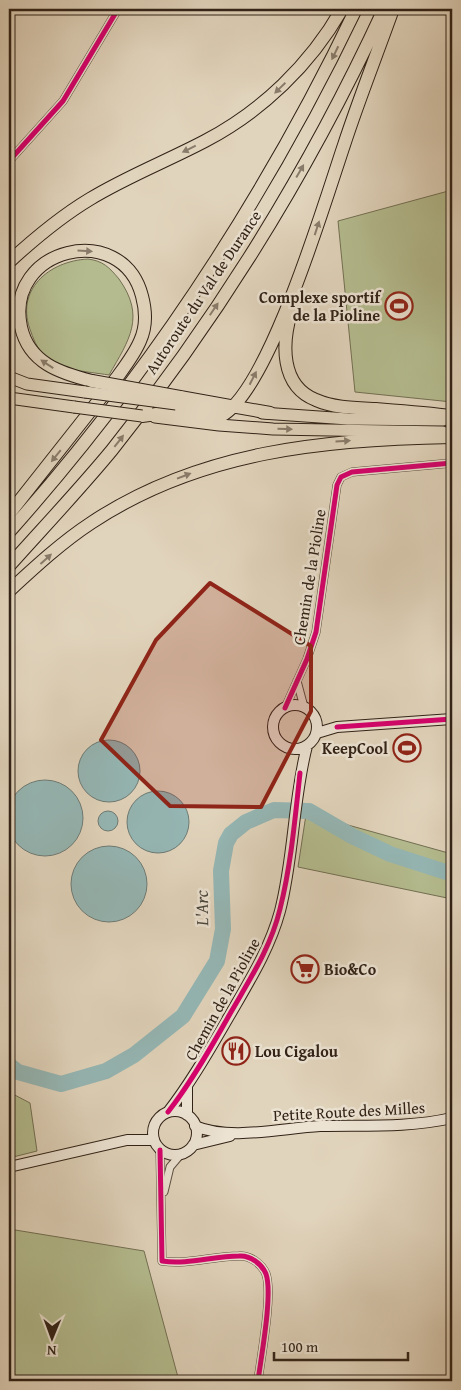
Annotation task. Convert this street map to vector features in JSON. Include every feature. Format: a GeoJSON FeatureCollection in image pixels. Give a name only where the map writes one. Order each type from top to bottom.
{"type":"FeatureCollection","features":[{"type":"Feature","properties":{"kind":"highway"},"geometry":{"type":"LineString","coordinates":[[9,262],[42,232],[90,198],[206,140],[253,111],[307,60],[342,9]]}},
{"type":"Feature","properties":{"kind":"highway","name":"Autoroute du Val de Durance"},"geometry":{"type":"LineString","coordinates":[[9,532],[70,462],[129,386],[206,277],[288,143],[356,9]]}},
{"type":"Feature","properties":{"kind":"highway","name":"Autoroute du Val de Durance"},"geometry":{"type":"LineString","coordinates":[[9,566],[112,450],[222,298],[303,166],[384,9]]}},
{"type":"Feature","properties":{"kind":"highway"},"geometry":{"type":"LineString","coordinates":[[393,9],[344,145],[309,253],[284,338],[285,360],[289,372],[300,388],[314,399],[336,405],[452,416]]}},
{"type":"Feature","properties":{"kind":"highway"},"geometry":{"type":"LineString","coordinates":[[9,514],[118,376],[140,341],[145,322],[140,289],[128,269],[106,254],[81,251],[57,255],[39,267],[24,290],[14,312],[23,335],[38,358],[88,386],[174,408],[232,409],[270,413]]}},
{"type":"Feature","properties":{"kind":"highway"},"geometry":{"type":"LineString","coordinates":[[232,409],[250,385],[309,253]]}},
{"type":"Feature","properties":{"kind":"highway"},"geometry":{"type":"LineString","coordinates":[[142,416],[174,408]]}},
{"type":"Feature","properties":{"kind":"highway"},"geometry":{"type":"LineString","coordinates":[[9,591],[56,550],[91,523],[164,484],[202,470],[259,453],[335,442],[452,437]]}},
{"type":"Feature","properties":{"kind":"main road"},"geometry":{"type":"LineString","coordinates":[[9,377],[27,384],[88,386]]}},
{"type":"Feature","properties":{"kind":"main road"},"geometry":{"type":"LineString","coordinates":[[9,398],[142,416]]}},
{"type":"Feature","properties":{"kind":"main road"},"geometry":{"type":"LineString","coordinates":[[174,408],[219,425],[273,429],[452,432]]}},
{"type":"Feature","properties":{"kind":"main road"},"geometry":{"type":"LineString","coordinates":[[270,413],[348,419],[452,420]]}},
{"type":"Feature","properties":{"kind":"main road"},"geometry":{"type":"LineString","coordinates":[[300,775],[295,758],[289,749],[278,742],[273,732],[275,718],[285,708],[298,705],[304,707],[316,718],[337,727]]}},
{"type":"Feature","properties":{"kind":"main road"},"geometry":{"type":"LineString","coordinates":[[316,718],[317,733]]}},
{"type":"Feature","properties":{"kind":"main road"},"geometry":{"type":"LineString","coordinates":[[289,749],[307,746],[317,733],[337,727],[452,719]]}},
{"type":"Feature","properties":{"kind":"main road","name":"Chemin de la Pioline"},"geometry":{"type":"LineString","coordinates":[[168,1112],[187,1087],[268,946],[280,909],[292,844],[300,775],[307,746]]}},
{"type":"Feature","properties":{"kind":"main road","name":"Chemin de la Pioline"},"geometry":{"type":"LineString","coordinates":[[187,1087],[187,1116]]}},
{"type":"Feature","properties":{"kind":"main road"},"geometry":{"type":"LineString","coordinates":[[127,1140],[154,1126],[162,1115],[168,1112],[181,1112],[195,1126],[196,1136],[194,1145],[181,1154],[166,1154],[160,1150],[154,1140],[154,1126]]}},
{"type":"Feature","properties":{"kind":"main road","name":"Petite Route des Milles"},"geometry":{"type":"LineString","coordinates":[[195,1126],[208,1132],[248,1132],[318,1126],[403,1126],[452,1118]]}},
{"type":"Feature","properties":{"kind":"main road","name":"Petite Route des Milles"},"geometry":{"type":"LineString","coordinates":[[194,1145],[248,1132]]}},
{"type":"Feature","properties":{"kind":"main road"},"geometry":{"type":"LineString","coordinates":[[9,1167],[127,1140],[154,1140]]}},
{"type":"Feature","properties":{"kind":"street"},"geometry":{"type":"LineString","coordinates":[[9,161],[63,101],[118,9]]}},
{"type":"Feature","properties":{"kind":"street","name":"Chemin de la Pioline"},"geometry":{"type":"LineString","coordinates":[[285,708],[316,632],[337,485],[341,477],[352,472],[452,463]]}},
{"type":"Feature","properties":{"kind":"street"},"geometry":{"type":"LineString","coordinates":[[297,680],[304,707]]}},
{"type":"Feature","properties":{"kind":"street"},"geometry":{"type":"LineString","coordinates":[[160,1150],[162,1261],[188,1262],[240,1255],[250,1258],[262,1266],[266,1275],[267,1297],[258,1381]]}},
{"type":"Feature","properties":{"kind":"street"},"geometry":{"type":"LineString","coordinates":[[161,1202],[170,1167],[181,1154]]}},
{"type":"Feature","properties":{"kind":"highlighted area"},"geometry":{"type":"Polygon","coordinates":[[[210,583],[311,646],[311,711],[261,807],[170,806],[101,740],[156,640],[210,583]]]}},
{"type":"Feature","properties":{"kind":"green space","name":"Complexe sportif de la Pioline"},"geometry":{"type":"Polygon","coordinates":[[[452,190],[452,402],[355,392],[338,221],[452,190]]]}},
{"type":"Feature","properties":{"kind":"green space"},"geometry":{"type":"Polygon","coordinates":[[[88,259],[102,263],[112,271],[119,279],[132,305],[132,328],[123,351],[109,375],[84,372],[62,366],[47,357],[35,343],[27,317],[27,303],[31,291],[38,280],[60,265],[88,259]]]}},
{"type":"Feature","properties":{"kind":"green space"},"geometry":{"type":"Polygon","coordinates":[[[307,808],[348,825],[452,854],[452,899],[298,867],[307,808]]]}},
{"type":"Feature","properties":{"kind":"green space"},"geometry":{"type":"Polygon","coordinates":[[[9,1092],[30,1103],[37,1151],[9,1158],[9,1092]]]}},
{"type":"Feature","properties":{"kind":"green space"},"geometry":{"type":"Polygon","coordinates":[[[9,1229],[144,1251],[179,1381],[9,1381],[9,1229]]]}},
{"type":"Feature","properties":{"kind":"water"},"geometry":{"type":"Polygon","coordinates":[[[109,740],[126,745],[131,749],[135,754],[140,771],[135,788],[131,793],[126,797],[109,802],[92,797],[87,793],[83,788],[78,771],[83,754],[87,749],[92,745],[109,740]]]}},
{"type":"Feature","properties":{"kind":"water"},"geometry":{"type":"Polygon","coordinates":[[[38,780],[52,780],[66,786],[77,797],[83,811],[80,833],[72,845],[52,856],[38,856],[24,850],[13,839],[7,825],[7,811],[13,797],[24,786],[38,780]]]}},
{"type":"Feature","properties":{"kind":"water"},"geometry":{"type":"Polygon","coordinates":[[[158,791],[170,794],[180,800],[186,810],[189,822],[186,834],[180,844],[170,850],[158,853],[146,850],[136,844],[130,834],[127,822],[130,810],[136,800],[146,794],[158,791]]]}},
{"type":"Feature","properties":{"kind":"water"},"geometry":{"type":"Polygon","coordinates":[[[108,811],[115,814],[118,821],[115,828],[108,831],[101,828],[98,821],[101,814],[108,811]]]}},
{"type":"Feature","properties":{"kind":"water"},"geometry":{"type":"Polygon","coordinates":[[[102,846],[116,846],[130,852],[141,863],[145,869],[147,884],[145,899],[136,911],[124,920],[102,922],[88,916],[77,905],[71,891],[71,877],[77,863],[88,852],[102,846]]]}},
{"type":"Feature","properties":{"kind":"waterway","name":"L'Arc"},"geometry":{"type":"LineString","coordinates":[[9,1065],[18,1072],[61,1084],[106,1071],[134,1055],[183,1016],[217,961],[223,929],[221,871],[226,843],[231,834],[246,822],[274,810],[309,811],[352,836],[390,854],[452,874]]}},
{"type":"Feature","properties":{"kind":"cycle path"},"geometry":{"type":"LineString","coordinates":[[9,161],[63,101],[118,9]]}},
{"type":"Feature","properties":{"kind":"cycle path"},"geometry":{"type":"LineString","coordinates":[[285,708],[307,659],[316,632],[337,485],[341,477],[352,472],[452,463]]}},
{"type":"Feature","properties":{"kind":"cycle path"},"geometry":{"type":"LineString","coordinates":[[337,727],[452,719]]}},
{"type":"Feature","properties":{"kind":"cycle path"},"geometry":{"type":"LineString","coordinates":[[168,1112],[209,1050],[266,950],[280,909],[287,876],[300,773]]}},
{"type":"Feature","properties":{"kind":"cycle path"},"geometry":{"type":"LineString","coordinates":[[160,1150],[162,1261],[181,1262],[243,1256],[255,1261],[266,1274],[268,1283],[267,1310],[258,1381]]}},
{"type":"Feature","properties":{"kind":"place","name":"Complexe sportif de la Pioline"},"geometry":{"type":"Point","coordinates":[399,306]}},
{"type":"Feature","properties":{"kind":"place","name":"KeepCool"},"geometry":{"type":"Point","coordinates":[407,748]}},
{"type":"Feature","properties":{"kind":"place","name":"Bio&Co"},"geometry":{"type":"Point","coordinates":[305,969]}},
{"type":"Feature","properties":{"kind":"place","name":"Lou Cigalou"},"geometry":{"type":"Point","coordinates":[236,1051]}}]}
